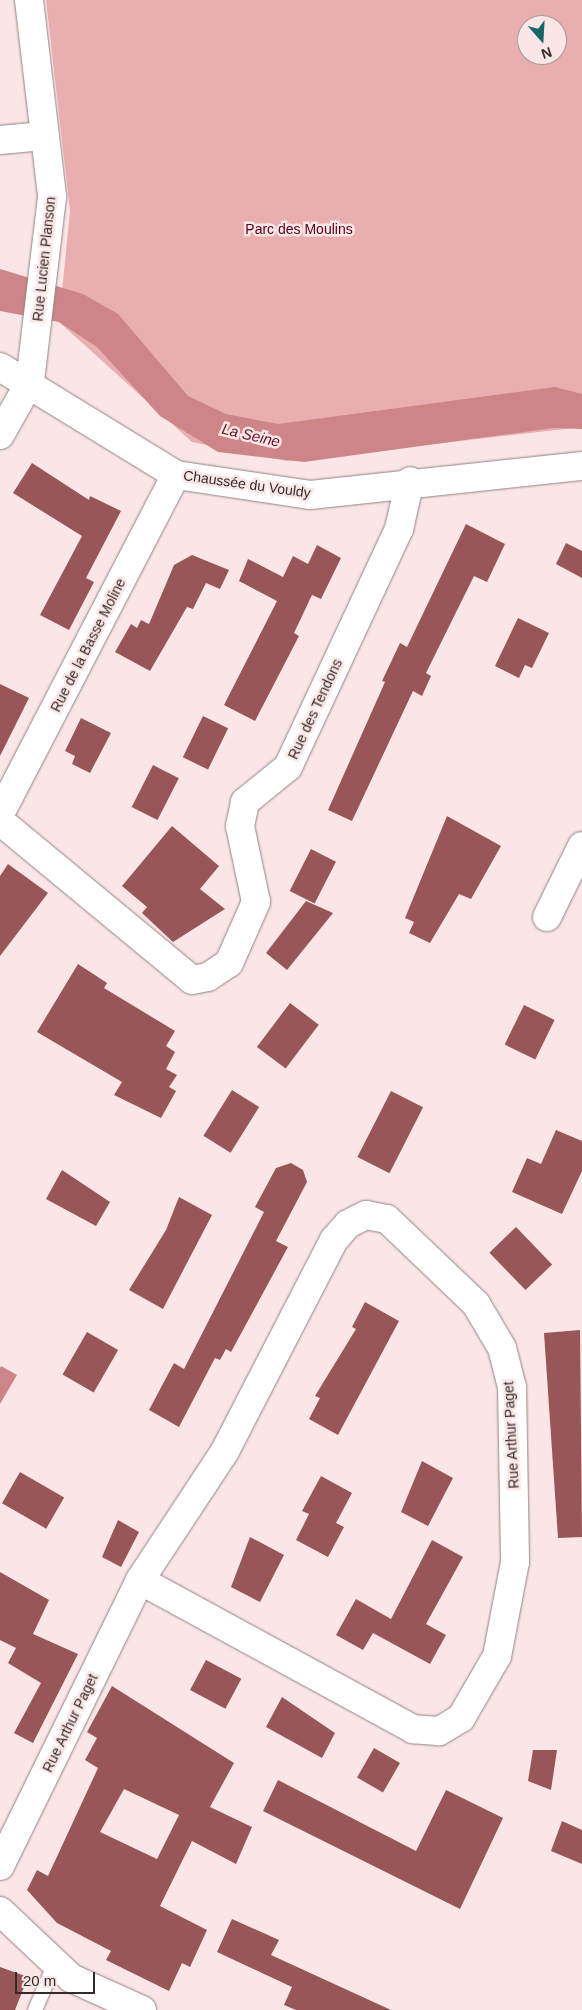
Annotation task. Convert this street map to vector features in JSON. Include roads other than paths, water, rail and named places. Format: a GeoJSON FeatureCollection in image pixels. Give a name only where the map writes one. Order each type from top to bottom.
{"type":"FeatureCollection","features":[{"type":"Feature","properties":{"kind":"street","name":"Rue Lucien Planson"},"geometry":{"type":"LineString","coordinates":[[29,0],[52,196],[30,382]]}},
{"type":"Feature","properties":{"kind":"street"},"geometry":{"type":"LineString","coordinates":[[0,140],[44,136]]}},
{"type":"Feature","properties":{"kind":"street","name":"Chaussée du Vouldy"},"geometry":{"type":"LineString","coordinates":[[0,367],[30,382],[176,475],[310,494],[410,481],[582,466]]}},
{"type":"Feature","properties":{"kind":"street"},"geometry":{"type":"LineString","coordinates":[[0,435],[30,382]]}},
{"type":"Feature","properties":{"kind":"street","name":"Rue de la Basse Moline"},"geometry":{"type":"LineString","coordinates":[[0,814],[176,475]]}},
{"type":"Feature","properties":{"kind":"street","name":"Rue des Tendons"},"geometry":{"type":"LineString","coordinates":[[0,821],[192,980],[208,977],[229,963],[256,902],[240,826],[245,802],[288,766],[399,529],[410,481]]}},
{"type":"Feature","properties":{"kind":"street"},"geometry":{"type":"LineString","coordinates":[[547,917],[582,846]]}},
{"type":"Feature","properties":{"kind":"street","name":"Rue Arthur Paget"},"geometry":{"type":"LineString","coordinates":[[0,1866],[140,1580],[225,1451],[334,1240],[348,1224],[366,1215],[387,1219],[476,1304],[502,1348],[512,1387],[515,1562],[497,1656],[461,1718],[439,1731],[413,1729],[140,1580]]}},
{"type":"Feature","properties":{"kind":"street"},"geometry":{"type":"LineString","coordinates":[[0,1911],[71,1978],[142,2010]]}},
{"type":"Feature","properties":{"kind":"lane"},"geometry":{"type":"LineString","coordinates":[[35,2010],[55,1963]]}},
{"type":"Feature","properties":{"kind":"water","name":"La Seine"},"geometry":{"type":"Polygon","coordinates":[[[0,269],[83,294],[118,314],[188,396],[226,414],[278,424],[555,387],[582,394],[582,429],[553,428],[304,462],[218,452],[160,416],[97,347],[59,322],[0,311],[0,269]]]}},
{"type":"Feature","properties":{"kind":"water"},"geometry":{"type":"Polygon","coordinates":[[[1,1366],[17,1375],[0,1404],[0,1368],[1,1366]]]}},
{"type":"Feature","properties":{"kind":"park label","name":"Parc des Moulins"},"geometry":{"type":"Point","coordinates":[299,229]}}]}
